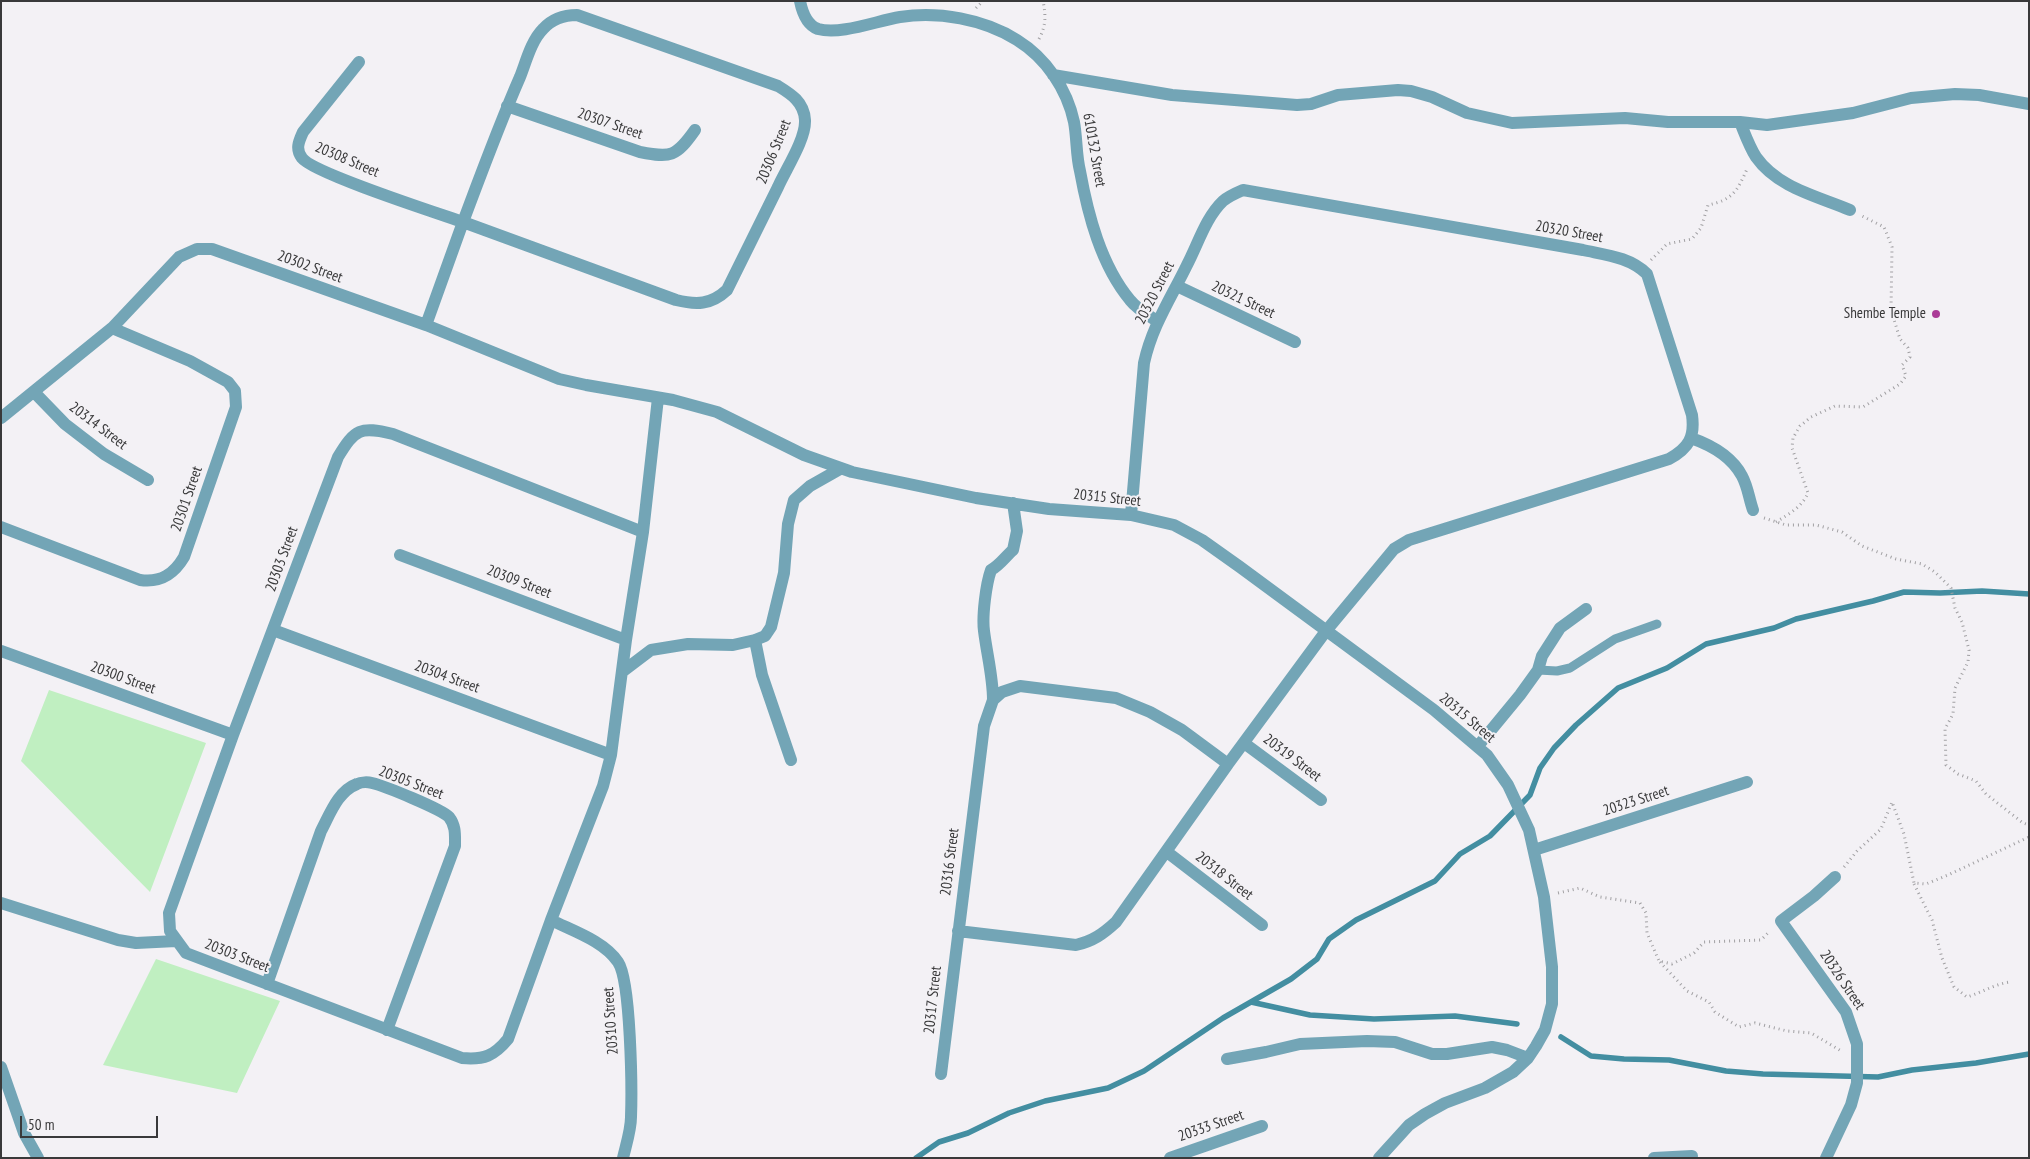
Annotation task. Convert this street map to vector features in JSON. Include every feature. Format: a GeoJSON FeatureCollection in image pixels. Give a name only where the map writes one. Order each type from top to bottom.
{"type":"FeatureCollection","features":[{"type":"Feature","properties":{"kind":"street","name":"610132 Street"},"geometry":{"type":"LineString","coordinates":[[800,1],[802,11],[809,23],[817,28],[838,29],[923,15],[958,17],[999,31],[1017,40],[1038,58],[1054,75],[1067,98],[1074,122],[1080,170],[1098,243],[1114,278],[1131,302],[1157,321]]}},
{"type":"Feature","properties":{"kind":"street","name":"20306 Street"},"geometry":{"type":"LineString","coordinates":[[426,325],[463,222],[507,106],[534,44],[542,30],[553,20],[567,15],[577,15],[778,86],[798,101],[803,110],[805,121],[803,132],[793,156],[727,290],[719,297],[710,301],[700,304],[676,300],[463,222]]}},
{"type":"Feature","properties":{"kind":"street","name":"20308 Street"},"geometry":{"type":"LineString","coordinates":[[359,62],[303,132],[298,142],[298,151],[303,159],[327,172],[463,222]]}},
{"type":"Feature","properties":{"kind":"street"},"geometry":{"type":"LineString","coordinates":[[1054,75],[1172,95],[1297,105],[1311,104],[1338,95],[1355,92],[1411,91],[1432,97],[1467,113],[1512,123],[1572,122],[1625,118],[1668,122],[1740,122],[1767,125],[1853,113],[1911,98],[1955,94],[1979,95],[2029,104]]}},
{"type":"Feature","properties":{"kind":"street","name":"20307 Street"},"geometry":{"type":"LineString","coordinates":[[507,106],[640,152],[658,155],[672,154],[684,146],[694,130]]}},
{"type":"Feature","properties":{"kind":"street"},"geometry":{"type":"LineString","coordinates":[[1740,122],[1748,143],[1762,164],[1780,181],[1850,210]]}},
{"type":"Feature","properties":{"kind":"street","name":"20320 Street"},"geometry":{"type":"LineString","coordinates":[[1131,515],[1144,363],[1148,345],[1157,321],[1177,286],[1212,214],[1227,198],[1243,190],[1602,254],[1620,258],[1644,271]]}},
{"type":"Feature","properties":{"kind":"street","name":"20302 Street"},"geometry":{"type":"LineString","coordinates":[[1,418],[112,328],[179,257],[197,249],[212,249],[426,325],[559,379],[658,398]]}},
{"type":"Feature","properties":{"kind":"street"},"geometry":{"type":"LineString","coordinates":[[958,931],[1065,945],[1090,942],[1102,935],[1116,922],[1228,764],[1326,631],[1379,564],[1394,549],[1409,540],[1669,459],[1681,452],[1691,438],[1692,415],[1647,274],[1644,271]]}},
{"type":"Feature","properties":{"kind":"street","name":"20321 Street"},"geometry":{"type":"LineString","coordinates":[[1177,286],[1295,342]]}},
{"type":"Feature","properties":{"kind":"street","name":"20301 Street"},"geometry":{"type":"LineString","coordinates":[[1,527],[140,580],[163,578],[177,568],[184,557],[236,407],[235,391],[228,382],[190,361],[112,328]]}},
{"type":"Feature","properties":{"kind":"street","name":"20314 Street"},"geometry":{"type":"LineString","coordinates":[[34,392],[65,424],[104,454],[148,480]]}},
{"type":"Feature","properties":{"kind":"street","name":"20315 Street"},"geometry":{"type":"LineString","coordinates":[[658,398],[673,400],[717,412],[804,455],[840,469],[929,489],[1049,509],[1131,515],[1174,525],[1202,540],[1434,710],[1478,746],[1487,755],[1510,790],[1524,819],[1534,850]]}},
{"type":"Feature","properties":{"kind":"street","name":"20303 Street"},"geometry":{"type":"LineString","coordinates":[[643,532],[392,434],[377,430],[360,431],[353,434],[338,457],[233,735],[169,913],[170,931],[186,953],[462,1058],[474,1059],[498,1051],[508,1039],[551,920],[603,786],[611,755],[643,532],[658,398]]}},
{"type":"Feature","properties":{"kind":"street"},"geometry":{"type":"LineString","coordinates":[[1691,438],[1705,443],[1733,464],[1741,474],[1753,510]]}},
{"type":"Feature","properties":{"kind":"street"},"geometry":{"type":"LineString","coordinates":[[622,672],[650,650],[688,644],[733,645],[765,636],[771,627],[784,573],[788,524],[794,500],[810,486],[840,469]]}},
{"type":"Feature","properties":{"kind":"street"},"geometry":{"type":"LineString","coordinates":[[993,700],[991,668],[983,629],[991,570],[1013,550],[1017,531],[1013,503]]}},
{"type":"Feature","properties":{"kind":"street","name":"20309 Street"},"geometry":{"type":"LineString","coordinates":[[400,555],[626,640]]}},
{"type":"Feature","properties":{"kind":"street"},"geometry":{"type":"LineString","coordinates":[[1478,746],[1538,670],[1542,656],[1560,628],[1586,609]]}},
{"type":"Feature","properties":{"kind":"street","name":"20304 Street"},"geometry":{"type":"LineString","coordinates":[[273,630],[611,755]]}},
{"type":"Feature","properties":{"kind":"street"},"geometry":{"type":"LineString","coordinates":[[755,640],[762,675],[792,760]]}},
{"type":"Feature","properties":{"kind":"street","name":"20300 Street"},"geometry":{"type":"LineString","coordinates":[[1,651],[233,735]]}},
{"type":"Feature","properties":{"kind":"street"},"geometry":{"type":"LineString","coordinates":[[993,700],[1002,692],[1020,686],[1116,698],[1150,712],[1182,730],[1228,764]]}},
{"type":"Feature","properties":{"kind":"street","name":"20316 Street"},"geometry":{"type":"LineString","coordinates":[[958,931],[984,726],[993,700]]}},
{"type":"Feature","properties":{"kind":"street","name":"20319 Street"},"geometry":{"type":"LineString","coordinates":[[1244,743],[1321,800]]}},
{"type":"Feature","properties":{"kind":"street","name":"20323 Street"},"geometry":{"type":"LineString","coordinates":[[1534,850],[1747,782]]}},
{"type":"Feature","properties":{"kind":"street","name":"20305 Street"},"geometry":{"type":"LineString","coordinates":[[267,984],[321,832],[332,810],[342,794],[353,786],[360,783],[372,783],[441,811],[453,823],[455,831],[455,846],[387,1030]]}},
{"type":"Feature","properties":{"kind":"street"},"geometry":{"type":"LineString","coordinates":[[1379,1158],[1409,1125],[1425,1114],[1485,1088],[1513,1072],[1528,1058],[1545,1030],[1552,1004],[1552,967],[1544,897],[1534,850]]}},
{"type":"Feature","properties":{"kind":"street","name":"20318 Street"},"geometry":{"type":"LineString","coordinates":[[1167,852],[1262,925]]}},
{"type":"Feature","properties":{"kind":"street"},"geometry":{"type":"LineString","coordinates":[[1781,920],[1814,896],[1835,877]]}},
{"type":"Feature","properties":{"kind":"street"},"geometry":{"type":"LineString","coordinates":[[1,903],[118,940],[136,943],[176,941]]}},
{"type":"Feature","properties":{"kind":"street","name":"20310 Street"},"geometry":{"type":"LineString","coordinates":[[551,920],[595,942],[612,954],[620,964],[625,981],[628,1009],[631,1118],[623,1158]]}},
{"type":"Feature","properties":{"kind":"street","name":"20326 Street"},"geometry":{"type":"LineString","coordinates":[[1781,920],[1846,1012],[1857,1044],[1857,1083],[1852,1105],[1826,1158]]}},
{"type":"Feature","properties":{"kind":"street","name":"20317 Street"},"geometry":{"type":"LineString","coordinates":[[941,1074],[958,931]]}},
{"type":"Feature","properties":{"kind":"street"},"geometry":{"type":"LineString","coordinates":[[1227,1059],[1300,1044],[1367,1041],[1395,1042],[1432,1054],[1447,1054],[1492,1047],[1507,1050],[1528,1058]]}},
{"type":"Feature","properties":{"kind":"street"},"geometry":{"type":"LineString","coordinates":[[1,1067],[24,1133],[38,1158]]}},
{"type":"Feature","properties":{"kind":"street","name":"20333 Street"},"geometry":{"type":"LineString","coordinates":[[1170,1158],[1262,1126]]}},
{"type":"Feature","properties":{"kind":"street"},"geometry":{"type":"LineString","coordinates":[[1654,1158],[1692,1156]]}},
{"type":"Feature","properties":{"kind":"lane"},"geometry":{"type":"LineString","coordinates":[[1538,670],[1558,671],[1570,668],[1615,640],[1657,624]]}},
{"type":"Feature","properties":{"kind":"path"},"geometry":{"type":"LineString","coordinates":[[1043,1],[1046,14],[1044,29]]}},
{"type":"Feature","properties":{"kind":"path"},"geometry":{"type":"LineString","coordinates":[[1644,271],[1650,261],[1667,244],[1692,240],[1701,228],[1708,205],[1723,202],[1738,188],[1748,166],[1748,143]]}},
{"type":"Feature","properties":{"kind":"path"},"geometry":{"type":"LineString","coordinates":[[1776,522],[1792,512],[1805,500],[1808,493],[1792,448],[1793,438],[1800,426],[1811,417],[1835,406],[1863,407],[1900,384],[1906,376],[1902,365],[1910,357],[1908,348],[1900,338],[1892,310],[1892,256],[1888,236],[1884,228],[1850,210]]}},
{"type":"Feature","properties":{"kind":"path"},"geometry":{"type":"LineString","coordinates":[[1753,510],[1766,519],[1786,525],[1816,525],[1842,532],[1862,546],[1896,559],[1922,564],[1935,572],[1951,588],[1955,608],[1962,622],[1969,650],[1968,662],[1955,688],[1953,714],[1945,729],[1946,765],[1958,774],[1976,781],[1986,794],[2022,823],[2029,825]]}},
{"type":"Feature","properties":{"kind":"path"},"geometry":{"type":"LineString","coordinates":[[1835,877],[1857,851],[1881,829],[1892,802],[1904,834],[1914,883],[1932,920],[1942,958],[1954,987],[1968,997],[1986,992],[1996,984],[2010,982]]}},
{"type":"Feature","properties":{"kind":"path"},"geometry":{"type":"LineString","coordinates":[[1914,883],[1926,884],[2029,837]]}},
{"type":"Feature","properties":{"kind":"path"},"geometry":{"type":"LineString","coordinates":[[1544,897],[1580,888],[1600,896],[1640,903],[1646,913],[1647,933],[1659,962],[1687,991],[1710,1002],[1715,1012],[1739,1027],[1755,1022],[1787,1031],[1811,1033],[1858,1062]]}},
{"type":"Feature","properties":{"kind":"path"},"geometry":{"type":"LineString","coordinates":[[1659,962],[1672,964],[1694,953],[1704,942],[1761,940],[1781,920]]}},
{"type":"Feature","properties":{"kind":"green space"},"geometry":{"type":"Polygon","coordinates":[[[49,690],[206,743],[150,892],[21,761],[49,690]]]}},
{"type":"Feature","properties":{"kind":"green space"},"geometry":{"type":"Polygon","coordinates":[[[156,959],[280,1001],[237,1093],[103,1065],[156,959]]]}},
{"type":"Feature","properties":{"kind":"waterway"},"geometry":{"type":"LineString","coordinates":[[916,1158],[939,1142],[968,1133],[1009,1113],[1045,1101],[1108,1088],[1144,1071],[1223,1018],[1291,979],[1317,959],[1329,939],[1356,920],[1435,881],[1460,854],[1490,836],[1530,795],[1540,768],[1554,748],[1576,725],[1618,688],[1667,668],[1706,644],[1774,628],[1796,619],[1904,592],[1982,591],[2029,594]]}},
{"type":"Feature","properties":{"kind":"waterway"},"geometry":{"type":"LineString","coordinates":[[1251,1002],[1310,1015],[1374,1019],[1455,1016],[1517,1024]]}},
{"type":"Feature","properties":{"kind":"waterway"},"geometry":{"type":"LineString","coordinates":[[1561,1037],[1591,1056],[1669,1060],[1726,1071],[1763,1074],[1878,1077],[1912,1070],[1976,1063],[2029,1054]]}},
{"type":"Feature","properties":{"kind":"place","name":"Shembe Temple"},"geometry":{"type":"Point","coordinates":[1936,314]}}]}
